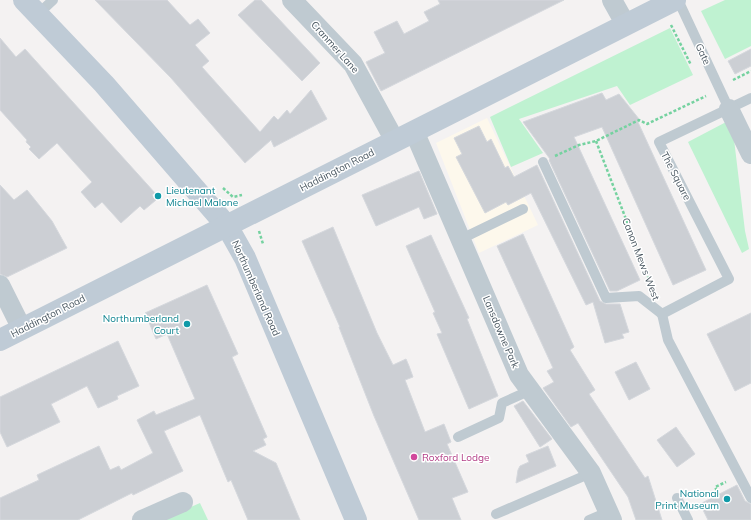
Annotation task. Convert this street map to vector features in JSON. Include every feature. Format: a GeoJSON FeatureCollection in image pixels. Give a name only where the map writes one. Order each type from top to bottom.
{"type":"FeatureCollection","features":[{"type":"Feature","properties":{"kind":"main road","name":"Haddington Road"},"geometry":{"type":"LineString","coordinates":[[0,340],[671,2]]}},
{"type":"Feature","properties":{"kind":"main road","name":"Northumberland Road"},"geometry":{"type":"LineString","coordinates":[[38,5],[115,97],[227,226],[245,258],[356,520]]}},
{"type":"Feature","properties":{"kind":"street","name":"Cranmer Lane"},"geometry":{"type":"LineString","coordinates":[[292,0],[353,64],[395,141]]}},
{"type":"Feature","properties":{"kind":"street"},"geometry":{"type":"LineString","coordinates":[[612,0],[626,25]]}},
{"type":"Feature","properties":{"kind":"street"},"geometry":{"type":"LineString","coordinates":[[722,112],[751,154]]}},
{"type":"Feature","properties":{"kind":"street","name":"Lansdowne Park"},"geometry":{"type":"LineString","coordinates":[[414,131],[519,375],[590,473],[610,516]]}},
{"type":"Feature","properties":{"kind":"street"},"geometry":{"type":"LineString","coordinates":[[0,285],[22,329]]}},
{"type":"Feature","properties":{"kind":"street"},"geometry":{"type":"LineString","coordinates":[[142,520],[183,502]]}},
{"type":"Feature","properties":{"kind":"lane","name":"Gate"},"geometry":{"type":"LineString","coordinates":[[671,2],[722,112]]}},
{"type":"Feature","properties":{"kind":"lane","name":"The Square"},"geometry":{"type":"LineString","coordinates":[[662,314],[729,279],[659,142],[751,98]]}},
{"type":"Feature","properties":{"kind":"lane","name":"Canon Mews West"},"geometry":{"type":"LineString","coordinates":[[543,162],[606,298],[639,296],[662,314]]}},
{"type":"Feature","properties":{"kind":"lane"},"geometry":{"type":"LineString","coordinates":[[461,239],[523,208]]}},
{"type":"Feature","properties":{"kind":"lane"},"geometry":{"type":"LineString","coordinates":[[662,314],[668,340],[751,498]]}},
{"type":"Feature","properties":{"kind":"lane"},"geometry":{"type":"LineString","coordinates":[[458,437],[500,418],[502,403],[531,390]]}},
{"type":"Feature","properties":{"kind":"lane"},"geometry":{"type":"LineString","coordinates":[[496,514],[590,473]]}},
{"type":"Feature","properties":{"kind":"lane"},"geometry":{"type":"LineString","coordinates":[[678,498],[688,520]]}},
{"type":"Feature","properties":{"kind":"lane"},"geometry":{"type":"LineString","coordinates":[[589,520],[610,516]]}},
{"type":"Feature","properties":{"kind":"path"},"geometry":{"type":"LineString","coordinates":[[671,2],[692,68]]}},
{"type":"Feature","properties":{"kind":"path"},"geometry":{"type":"LineString","coordinates":[[733,80],[751,71]]}},
{"type":"Feature","properties":{"kind":"path"},"geometry":{"type":"LineString","coordinates":[[702,89],[706,96],[722,112]]}},
{"type":"Feature","properties":{"kind":"path"},"geometry":{"type":"LineString","coordinates":[[543,162],[579,145],[596,141],[639,120],[647,124],[706,96]]}},
{"type":"Feature","properties":{"kind":"path","name":"Canon Mews West"},"geometry":{"type":"LineString","coordinates":[[596,141],[662,314]]}},
{"type":"Feature","properties":{"kind":"path"},"geometry":{"type":"LineString","coordinates":[[223,188],[233,196],[242,194]]}},
{"type":"Feature","properties":{"kind":"path"},"geometry":{"type":"LineString","coordinates":[[261,227],[259,233],[263,244]]}},
{"type":"Feature","properties":{"kind":"path"},"geometry":{"type":"LineString","coordinates":[[719,494],[715,487],[739,475]]}},
{"type":"Feature","properties":{"kind":"shaded area"},"geometry":{"type":"Polygon","coordinates":[[[487,118],[538,225],[479,253],[436,143],[487,118]]]}},
{"type":"Feature","properties":{"kind":"green space"},"geometry":{"type":"Polygon","coordinates":[[[725,0],[751,0],[751,46],[725,59],[701,11],[725,0]]]}},
{"type":"Feature","properties":{"kind":"green space"},"geometry":{"type":"Polygon","coordinates":[[[670,28],[693,75],[630,105],[617,86],[519,119],[543,153],[511,167],[490,117],[670,28]]]}},
{"type":"Feature","properties":{"kind":"green space"},"geometry":{"type":"Polygon","coordinates":[[[728,121],[733,131],[745,231],[749,249],[742,253],[688,142],[728,121]]]}},
{"type":"Feature","properties":{"kind":"green space"},"geometry":{"type":"Polygon","coordinates":[[[200,503],[208,520],[161,520],[200,503]]]}},
{"type":"Feature","properties":{"kind":"building"},"geometry":{"type":"Polygon","coordinates":[[[95,0],[167,0],[190,25],[198,19],[210,33],[195,45],[209,61],[202,67],[260,132],[274,116],[278,120],[287,110],[290,114],[311,90],[327,119],[274,147],[271,140],[245,163],[171,78],[95,0]]]}},
{"type":"Feature","properties":{"kind":"building"},"geometry":{"type":"Polygon","coordinates":[[[255,0],[261,0],[320,63],[302,81],[238,15],[255,0]]]}},
{"type":"Feature","properties":{"kind":"building"},"geometry":{"type":"Polygon","coordinates":[[[438,0],[564,0],[381,91],[366,62],[385,53],[374,32],[397,21],[404,34],[429,21],[424,12],[440,4],[438,0]]]}},
{"type":"Feature","properties":{"kind":"building"},"geometry":{"type":"Polygon","coordinates":[[[0,38],[16,57],[25,49],[155,193],[152,195],[156,200],[144,210],[140,206],[121,223],[102,202],[95,208],[81,192],[92,182],[57,143],[39,159],[29,149],[31,147],[26,142],[27,140],[0,110],[0,38]]]}},
{"type":"Feature","properties":{"kind":"building"},"geometry":{"type":"Polygon","coordinates":[[[751,49],[751,66],[735,74],[728,61],[751,49]]]}},
{"type":"Feature","properties":{"kind":"building"},"geometry":{"type":"Polygon","coordinates":[[[602,93],[606,100],[619,94],[639,119],[637,120],[706,270],[673,285],[602,127],[574,137],[640,280],[617,291],[610,291],[549,160],[550,159],[523,122],[602,93]]]}},
{"type":"Feature","properties":{"kind":"building"},"geometry":{"type":"Polygon","coordinates":[[[479,126],[487,142],[491,139],[505,168],[508,166],[514,177],[537,165],[600,301],[606,304],[620,304],[629,332],[622,334],[624,338],[605,343],[593,302],[586,305],[531,193],[508,205],[506,202],[485,213],[456,157],[462,154],[454,138],[479,126]]]}},
{"type":"Feature","properties":{"kind":"building"},"geometry":{"type":"Polygon","coordinates":[[[419,171],[437,214],[424,219],[419,207],[376,226],[362,195],[419,171]]]}},
{"type":"Feature","properties":{"kind":"building"},"geometry":{"type":"Polygon","coordinates":[[[0,185],[14,200],[27,190],[52,221],[67,248],[7,277],[0,274],[0,185]]]}},
{"type":"Feature","properties":{"kind":"building"},"geometry":{"type":"Polygon","coordinates":[[[333,227],[377,333],[393,365],[406,359],[413,377],[405,380],[425,432],[444,424],[451,442],[447,444],[468,492],[452,498],[461,520],[419,520],[374,416],[340,327],[302,241],[333,227]]]}},
{"type":"Feature","properties":{"kind":"building"},"geometry":{"type":"Polygon","coordinates":[[[523,234],[574,347],[570,350],[595,390],[589,394],[645,478],[648,476],[662,520],[636,520],[628,497],[578,423],[571,427],[543,388],[554,382],[547,371],[553,368],[497,246],[523,234]]]}},
{"type":"Feature","properties":{"kind":"building"},"geometry":{"type":"Polygon","coordinates":[[[431,235],[469,318],[467,319],[498,396],[469,409],[437,334],[442,333],[433,313],[435,312],[406,246],[431,235]]]}},
{"type":"Feature","properties":{"kind":"building"},"geometry":{"type":"Polygon","coordinates":[[[207,285],[238,354],[232,357],[267,437],[263,439],[266,445],[253,451],[276,463],[300,520],[248,520],[231,480],[228,482],[200,415],[164,431],[183,471],[133,495],[132,493],[78,520],[0,520],[0,498],[39,480],[37,475],[99,446],[110,470],[119,466],[121,470],[153,453],[137,420],[154,411],[156,415],[195,399],[167,334],[156,339],[145,313],[207,285]]]}},
{"type":"Feature","properties":{"kind":"building"},"geometry":{"type":"Polygon","coordinates":[[[751,313],[751,383],[735,391],[707,334],[751,313]]]}},
{"type":"Feature","properties":{"kind":"building"},"geometry":{"type":"Polygon","coordinates":[[[118,341],[139,386],[117,396],[118,399],[98,408],[87,386],[51,404],[60,422],[7,447],[0,432],[0,397],[118,341]]]}},
{"type":"Feature","properties":{"kind":"building"},"geometry":{"type":"Polygon","coordinates":[[[636,362],[650,389],[629,400],[615,372],[636,362]]]}},
{"type":"Feature","properties":{"kind":"building"},"geometry":{"type":"Polygon","coordinates":[[[523,401],[552,439],[540,447],[514,406],[523,401]]]}},
{"type":"Feature","properties":{"kind":"building"},"geometry":{"type":"Polygon","coordinates":[[[676,427],[695,454],[677,467],[657,440],[676,427]]]}},
{"type":"Feature","properties":{"kind":"building"},"geometry":{"type":"Polygon","coordinates":[[[548,446],[556,466],[516,483],[520,466],[529,462],[526,455],[548,446]]]}},
{"type":"Feature","properties":{"kind":"building","name":"National Print Museum"},"geometry":{"type":"Polygon","coordinates":[[[737,485],[745,501],[751,504],[751,520],[708,520],[700,504],[737,485]]]}},
{"type":"Feature","properties":{"kind":"place","name":"Lieutenant Michael Malone"},"geometry":{"type":"Point","coordinates":[158,196]}},
{"type":"Feature","properties":{"kind":"place","name":"Northumberland Court"},"geometry":{"type":"Point","coordinates":[187,324]}},
{"type":"Feature","properties":{"kind":"place","name":"Roxford Lodge"},"geometry":{"type":"Point","coordinates":[414,457]}},
{"type":"Feature","properties":{"kind":"place","name":"National Print Museum"},"geometry":{"type":"Point","coordinates":[727,499]}}]}
